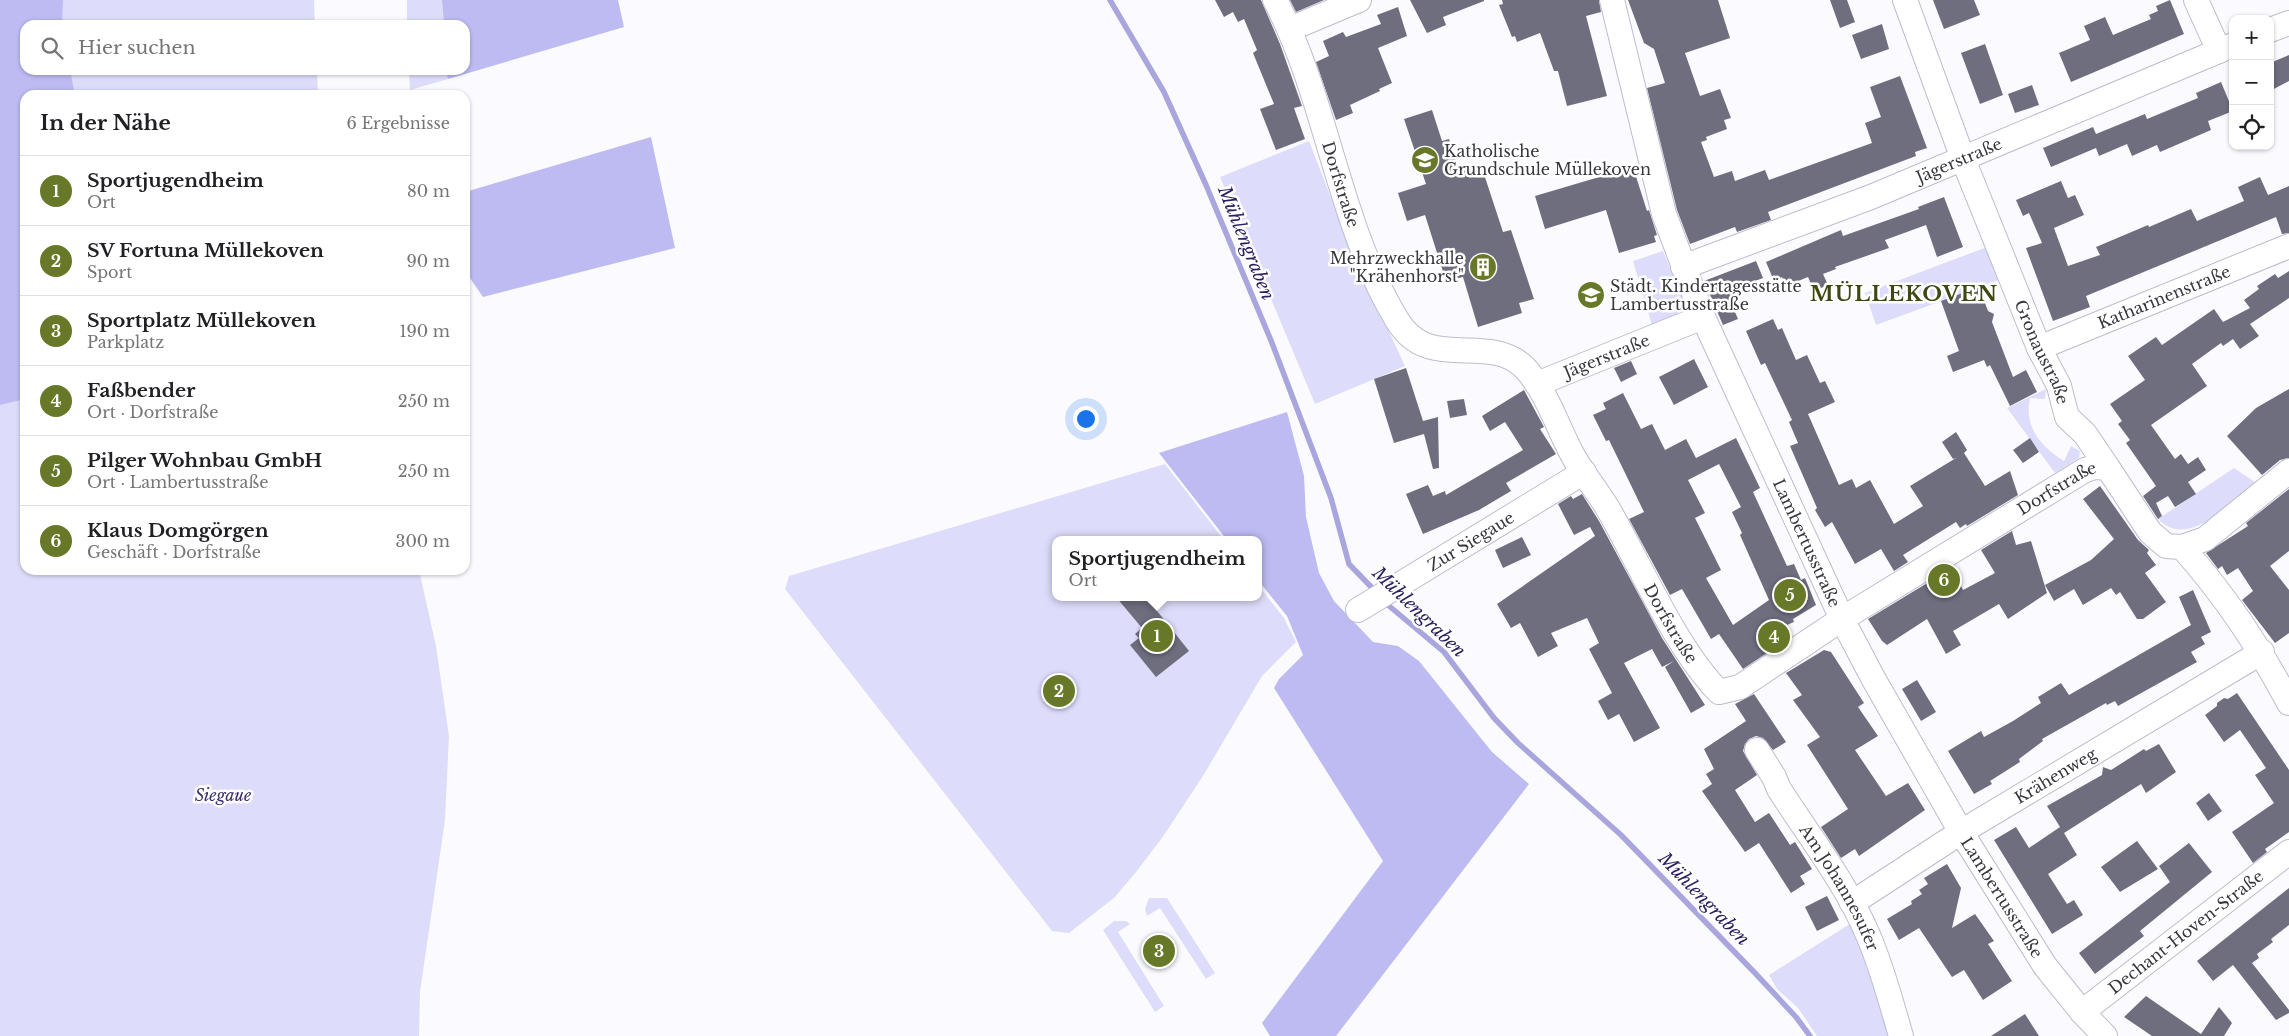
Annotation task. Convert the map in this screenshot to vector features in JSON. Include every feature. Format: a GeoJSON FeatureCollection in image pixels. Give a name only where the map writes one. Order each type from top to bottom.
{"type":"FeatureCollection","features":[{"type":"Feature","properties":{"kind":"street","name":"Dorfstraße"},"geometry":{"type":"LineString","coordinates":[[1274,0],[1290,29],[1303,59],[1325,136],[1362,247],[1388,303],[1405,333],[1420,342],[1442,351],[1494,352],[1519,364],[1537,384],[1572,455],[1600,493],[1670,620],[1703,675],[1719,692],[1740,687],[1842,619],[2085,470],[2108,468],[2150,532],[2166,546],[2182,547]]}},
{"type":"Feature","properties":{"kind":"street"},"geometry":{"type":"LineString","coordinates":[[1290,29],[1360,0]]}},
{"type":"Feature","properties":{"kind":"street","name":"Lambertusstraße"},"geometry":{"type":"LineString","coordinates":[[1612,0],[1664,214],[1683,267],[1703,317],[1842,619],[1961,832],[2044,966],[2082,1012],[2105,1036]]}},
{"type":"Feature","properties":{"kind":"street","name":"Gronaustraße"},"geometry":{"type":"LineString","coordinates":[[1905,0],[1963,159],[2039,348],[2058,386],[2067,417],[2085,434],[2108,468]]}},
{"type":"Feature","properties":{"kind":"street"},"geometry":{"type":"LineString","coordinates":[[2196,0],[2226,48]]}},
{"type":"Feature","properties":{"kind":"street"},"geometry":{"type":"LineString","coordinates":[[2274,29],[2289,23]]}},
{"type":"Feature","properties":{"kind":"street","name":"Jägerstraße"},"geometry":{"type":"LineString","coordinates":[[1683,267],[1871,197],[2226,48]]}},
{"type":"Feature","properties":{"kind":"street","name":"Katharinenstraße"},"geometry":{"type":"LineString","coordinates":[[2039,348],[2289,246]]}},
{"type":"Feature","properties":{"kind":"street","name":"Jägerstraße"},"geometry":{"type":"LineString","coordinates":[[1537,384],[1703,317]]}},
{"type":"Feature","properties":{"kind":"street"},"geometry":{"type":"LineString","coordinates":[[2289,471],[2205,539],[2182,547],[2219,591],[2262,652],[2289,703]]}},
{"type":"Feature","properties":{"kind":"street","name":"Zur Siegaue"},"geometry":{"type":"LineString","coordinates":[[1358,610],[1584,472]]}},
{"type":"Feature","properties":{"kind":"street","name":"Krähenweg"},"geometry":{"type":"LineString","coordinates":[[1852,903],[1961,832],[2262,652]]}},
{"type":"Feature","properties":{"kind":"street","name":"Am Johannesufer"},"geometry":{"type":"LineString","coordinates":[[1757,750],[1779,789],[1852,903],[1880,966],[1901,1036]]}},
{"type":"Feature","properties":{"kind":"street","name":"Dechant-Hoven-Straße"},"geometry":{"type":"LineString","coordinates":[[2082,1012],[2289,852]]}},
{"type":"Feature","properties":{"kind":"green space","name":"Siegaue"},"geometry":{"type":"Polygon","coordinates":[[[0,0],[314,0],[315,20],[20,20],[20,75],[317,75],[318,90],[20,90],[20,575],[420,575],[436,646],[449,736],[445,820],[420,992],[419,1036],[0,1036],[0,0]]]}},
{"type":"Feature","properties":{"kind":"green space"},"geometry":{"type":"Polygon","coordinates":[[[407,0],[442,0],[444,20],[407,20],[407,0]]]}},
{"type":"Feature","properties":{"kind":"green space"},"geometry":{"type":"Polygon","coordinates":[[[409,75],[447,75],[448,79],[410,90],[409,75]]]}},
{"type":"Feature","properties":{"kind":"green space"},"geometry":{"type":"Polygon","coordinates":[[[1309,141],[1352,252],[1405,366],[1315,404],[1220,177],[1309,141]]]}},
{"type":"Feature","properties":{"kind":"green space"},"geometry":{"type":"Polygon","coordinates":[[[1987,247],[1999,280],[1876,325],[1865,293],[1987,247]]]}},
{"type":"Feature","properties":{"kind":"green space"},"geometry":{"type":"Polygon","coordinates":[[[1663,251],[1684,301],[1675,320],[1653,329],[1633,261],[1663,251]]]}},
{"type":"Feature","properties":{"kind":"green space"},"geometry":{"type":"Polygon","coordinates":[[[2046,389],[2045,399],[2030,398],[2029,418],[2036,435],[2048,449],[2064,461],[2071,446],[2080,451],[2079,458],[2055,473],[2007,408],[2046,389]]]}},
{"type":"Feature","properties":{"kind":"green space"},"geometry":{"type":"Polygon","coordinates":[[[1165,464],[1221,536],[1052,536],[1052,601],[1262,601],[1262,590],[1284,618],[1296,642],[1262,676],[1203,776],[1162,838],[1136,872],[1114,898],[1069,933],[1052,931],[785,589],[789,576],[1165,464]]]}},
{"type":"Feature","properties":{"kind":"green space"},"geometry":{"type":"Polygon","coordinates":[[[2234,468],[2255,482],[2209,520],[2196,527],[2183,530],[2170,527],[2158,519],[2234,468]]]}},
{"type":"Feature","properties":{"kind":"green space"},"geometry":{"type":"Polygon","coordinates":[[[1149,898],[1167,898],[1215,973],[1206,979],[1160,908],[1147,916],[1145,909],[1149,898]]]}},
{"type":"Feature","properties":{"kind":"green space"},"geometry":{"type":"Polygon","coordinates":[[[1114,921],[1126,921],[1130,924],[1118,932],[1164,1006],[1155,1012],[1103,930],[1114,921]]]}},
{"type":"Feature","properties":{"kind":"green space"},"geometry":{"type":"Polygon","coordinates":[[[1853,922],[1894,1036],[1817,1036],[1798,1008],[1777,989],[1769,975],[1853,922]]]}},
{"type":"Feature","properties":{"kind":"shaded area"},"geometry":{"type":"Polygon","coordinates":[[[0,0],[63,0],[62,20],[20,20],[20,75],[71,75],[74,90],[20,90],[20,400],[0,405],[0,0]]]}},
{"type":"Feature","properties":{"kind":"shaded area"},"geometry":{"type":"Polygon","coordinates":[[[442,0],[618,0],[624,27],[470,72],[470,20],[444,20],[442,0]]]}},
{"type":"Feature","properties":{"kind":"shaded area"},"geometry":{"type":"Polygon","coordinates":[[[447,75],[462,75],[448,79],[447,75]]]}},
{"type":"Feature","properties":{"kind":"shaded area"},"geometry":{"type":"Polygon","coordinates":[[[651,137],[675,248],[483,297],[470,278],[470,191],[651,137]]]}},
{"type":"Feature","properties":{"kind":"shaded area"},"geometry":{"type":"Polygon","coordinates":[[[1287,412],[1304,476],[1306,517],[1319,573],[1334,601],[1373,642],[1398,646],[1419,661],[1492,752],[1529,784],[1336,1036],[1270,1036],[1262,1023],[1383,861],[1274,688],[1279,679],[1303,655],[1287,616],[1262,585],[1262,536],[1224,536],[1159,453],[1287,412]]]}},
{"type":"Feature","properties":{"kind":"building"},"geometry":{"type":"Polygon","coordinates":[[[1215,0],[1261,0],[1280,44],[1302,106],[1294,108],[1305,139],[1276,150],[1260,109],[1274,104],[1253,53],[1257,50],[1244,19],[1238,22],[1233,12],[1224,17],[1215,0]]]}},
{"type":"Feature","properties":{"kind":"building"},"geometry":{"type":"Polygon","coordinates":[[[1290,0],[1324,0],[1296,12],[1290,0]]]}},
{"type":"Feature","properties":{"kind":"building"},"geometry":{"type":"Polygon","coordinates":[[[1410,0],[1484,1],[1443,17],[1446,25],[1427,33],[1410,0]]]}},
{"type":"Feature","properties":{"kind":"building"},"geometry":{"type":"Polygon","coordinates":[[[1502,0],[1599,0],[1601,12],[1586,16],[1607,96],[1567,106],[1558,71],[1554,71],[1540,33],[1517,42],[1515,36],[1512,37],[1499,5],[1503,4],[1502,0]]]}},
{"type":"Feature","properties":{"kind":"building"},"geometry":{"type":"Polygon","coordinates":[[[1628,0],[1718,0],[1730,38],[1685,53],[1700,96],[1720,89],[1731,118],[1724,120],[1727,129],[1706,137],[1707,140],[1701,142],[1714,177],[1732,171],[1735,181],[1765,170],[1769,180],[1872,143],[1865,123],[1881,117],[1870,87],[1900,76],[1927,148],[1915,152],[1916,156],[1768,212],[1771,220],[1737,232],[1735,227],[1690,244],[1677,210],[1647,88],[1665,83],[1654,49],[1644,43],[1628,0]]]}},
{"type":"Feature","properties":{"kind":"building"},"geometry":{"type":"Polygon","coordinates":[[[1830,0],[1847,0],[1855,22],[1840,28],[1830,0]]]}},
{"type":"Feature","properties":{"kind":"building"},"geometry":{"type":"Polygon","coordinates":[[[1933,0],[1974,0],[1980,15],[1944,29],[1933,0]]]}},
{"type":"Feature","properties":{"kind":"building"},"geometry":{"type":"Polygon","coordinates":[[[2170,0],[2184,34],[2071,82],[2059,53],[2090,40],[2084,26],[2105,17],[2113,35],[2151,19],[2149,15],[2158,11],[2156,6],[2170,0]]]}},
{"type":"Feature","properties":{"kind":"building"},"geometry":{"type":"Polygon","coordinates":[[[1398,7],[1407,36],[1378,48],[1392,83],[1379,89],[1380,91],[1350,105],[1353,113],[1336,120],[1316,62],[1329,56],[1323,41],[1343,32],[1346,37],[1381,24],[1377,15],[1398,7]]]}},
{"type":"Feature","properties":{"kind":"building"},"geometry":{"type":"Polygon","coordinates":[[[1882,24],[1889,49],[1861,59],[1852,35],[1882,24]]]}},
{"type":"Feature","properties":{"kind":"building"},"geometry":{"type":"Polygon","coordinates":[[[1985,44],[2003,95],[1980,104],[1961,53],[1985,44]]]}},
{"type":"Feature","properties":{"kind":"building"},"geometry":{"type":"Polygon","coordinates":[[[2289,55],[2289,81],[2274,89],[2274,61],[2289,55]]]}},
{"type":"Feature","properties":{"kind":"building"},"geometry":{"type":"Polygon","coordinates":[[[2221,82],[2229,101],[2229,113],[2208,121],[2211,130],[2160,152],[2157,145],[2132,156],[2127,144],[2099,156],[2096,148],[2051,167],[2043,148],[2093,127],[2096,134],[2145,114],[2147,119],[2198,98],[2196,93],[2221,82]]]}},
{"type":"Feature","properties":{"kind":"building"},"geometry":{"type":"Polygon","coordinates":[[[2032,85],[2039,105],[2015,113],[2008,94],[2032,85]]]}},
{"type":"Feature","properties":{"kind":"building","name":"Mehrzweckhalle \"Krähenhorst\""},"geometry":{"type":"Polygon","coordinates":[[[1432,110],[1442,141],[1449,139],[1460,172],[1481,165],[1503,232],[1511,230],[1534,299],[1519,303],[1522,313],[1478,327],[1463,277],[1446,281],[1425,215],[1407,221],[1398,193],[1426,184],[1404,119],[1432,110]]]}},
{"type":"Feature","properties":{"kind":"building"},"geometry":{"type":"Polygon","coordinates":[[[1633,167],[1657,235],[1654,236],[1656,242],[1619,253],[1606,210],[1545,229],[1535,196],[1633,167]]]}},
{"type":"Feature","properties":{"kind":"building"},"geometry":{"type":"Polygon","coordinates":[[[2260,177],[2268,195],[2289,186],[2289,233],[2282,234],[2276,217],[2086,296],[2090,307],[2053,321],[2026,248],[2042,243],[2029,213],[2023,216],[2016,200],[2061,181],[2068,198],[2075,195],[2084,215],[2054,228],[2068,266],[2100,255],[2096,247],[2191,209],[2197,221],[2244,201],[2238,187],[2260,177]]]}},
{"type":"Feature","properties":{"kind":"building"},"geometry":{"type":"Polygon","coordinates":[[[1944,197],[1963,247],[1937,257],[1926,225],[1885,240],[1889,248],[1835,267],[1836,269],[1823,274],[1828,285],[1814,291],[1808,277],[1786,286],[1782,277],[1774,281],[1766,262],[1841,230],[1843,236],[1919,209],[1918,207],[1944,197]]]}},
{"type":"Feature","properties":{"kind":"building"},"geometry":{"type":"Polygon","coordinates":[[[1756,261],[1763,278],[1731,290],[1736,303],[1732,305],[1738,319],[1723,325],[1704,281],[1756,261]]]}},
{"type":"Feature","properties":{"kind":"building"},"geometry":{"type":"Polygon","coordinates":[[[2289,271],[2289,298],[2250,324],[2259,336],[2240,349],[2233,339],[2223,346],[2221,343],[2192,364],[2207,386],[2151,425],[2175,459],[2181,454],[2188,464],[2198,457],[2206,470],[2188,482],[2196,494],[2175,507],[2168,496],[2156,503],[2162,516],[2158,519],[2143,496],[2156,486],[2126,443],[2130,440],[2118,424],[2122,421],[2110,404],[2145,380],[2128,356],[2156,337],[2162,345],[2214,309],[2223,322],[2250,308],[2244,300],[2259,289],[2257,286],[2275,274],[2278,278],[2289,271]]]}},
{"type":"Feature","properties":{"kind":"building"},"geometry":{"type":"Polygon","coordinates":[[[1979,287],[1988,311],[1994,314],[1992,322],[2013,377],[2026,370],[2037,392],[2010,406],[1990,365],[1987,367],[1984,360],[1953,372],[1947,356],[1959,351],[1941,301],[1979,287]]]}},
{"type":"Feature","properties":{"kind":"building"},"geometry":{"type":"Polygon","coordinates":[[[1773,319],[1778,330],[1782,328],[1796,360],[1807,355],[1820,383],[1825,381],[1835,402],[1808,414],[1839,485],[1852,479],[1856,488],[1870,480],[1894,524],[1923,506],[1910,486],[1956,458],[1953,459],[1942,442],[1956,432],[1967,450],[1964,453],[1985,486],[2010,471],[2018,495],[1967,526],[1966,524],[1960,528],[1956,522],[1903,555],[1908,562],[1894,571],[1881,549],[1855,564],[1832,522],[1825,527],[1815,510],[1817,508],[1790,446],[1798,443],[1789,422],[1792,420],[1765,363],[1761,365],[1746,331],[1773,319]]]}},
{"type":"Feature","properties":{"kind":"building"},"geometry":{"type":"Polygon","coordinates":[[[1694,359],[1708,387],[1674,405],[1659,377],[1694,359]]]}},
{"type":"Feature","properties":{"kind":"building"},"geometry":{"type":"Polygon","coordinates":[[[1631,361],[1637,374],[1621,382],[1614,368],[1631,361]]]}},
{"type":"Feature","properties":{"kind":"building"},"geometry":{"type":"Polygon","coordinates":[[[1406,368],[1423,421],[1438,417],[1439,468],[1433,469],[1424,434],[1394,443],[1374,379],[1406,368]]]}},
{"type":"Feature","properties":{"kind":"building"},"geometry":{"type":"Polygon","coordinates":[[[2289,389],[2289,458],[2280,460],[2262,475],[2227,436],[2256,408],[2289,389]]]}},
{"type":"Feature","properties":{"kind":"building"},"geometry":{"type":"Polygon","coordinates":[[[1524,390],[1544,427],[1540,429],[1556,454],[1506,483],[1511,491],[1479,510],[1423,534],[1406,494],[1428,485],[1433,496],[1445,491],[1446,495],[1523,450],[1505,422],[1490,431],[1482,416],[1524,390]]]}},
{"type":"Feature","properties":{"kind":"building"},"geometry":{"type":"Polygon","coordinates":[[[1623,393],[1641,429],[1652,424],[1665,450],[1686,439],[1696,458],[1736,438],[1760,488],[1753,492],[1787,566],[1794,564],[1801,580],[1805,578],[1816,605],[1793,619],[1794,622],[1780,628],[1788,639],[1743,669],[1719,634],[1711,639],[1682,589],[1670,595],[1629,519],[1644,512],[1609,440],[1606,441],[1593,415],[1606,409],[1603,403],[1623,393]],[[1719,464],[1688,480],[1705,513],[1695,518],[1721,570],[1706,578],[1733,625],[1769,600],[1740,535],[1742,533],[1732,512],[1741,507],[1719,464]]]}},
{"type":"Feature","properties":{"kind":"building"},"geometry":{"type":"Polygon","coordinates":[[[1464,399],[1467,415],[1450,418],[1447,401],[1464,399]]]}},
{"type":"Feature","properties":{"kind":"building"},"geometry":{"type":"Polygon","coordinates":[[[2030,438],[2039,452],[2023,463],[2013,450],[2030,438]]]}},
{"type":"Feature","properties":{"kind":"building"},"geometry":{"type":"Polygon","coordinates":[[[2100,486],[2138,540],[2149,550],[2147,553],[2156,565],[2145,573],[2166,602],[2143,619],[2137,619],[2120,592],[2116,595],[2111,588],[2083,605],[2074,589],[2054,601],[2045,585],[2091,560],[2114,539],[2083,499],[2100,486]]]}},
{"type":"Feature","properties":{"kind":"building"},"geometry":{"type":"Polygon","coordinates":[[[2289,489],[2289,551],[2270,566],[2289,590],[2289,633],[2275,643],[2242,600],[2253,591],[2238,568],[2227,575],[2222,566],[2218,569],[2206,553],[2248,526],[2246,523],[2289,489]]]}},
{"type":"Feature","properties":{"kind":"building"},"geometry":{"type":"Polygon","coordinates":[[[1582,494],[1599,521],[1662,638],[1705,705],[1691,713],[1665,667],[1674,661],[1662,667],[1652,649],[1624,663],[1660,728],[1634,742],[1619,714],[1608,720],[1598,701],[1612,693],[1589,649],[1599,643],[1587,618],[1551,633],[1558,646],[1538,657],[1520,623],[1511,628],[1497,604],[1595,536],[1590,527],[1574,535],[1558,504],[1571,496],[1573,499],[1582,494]]]}},
{"type":"Feature","properties":{"kind":"building"},"geometry":{"type":"Polygon","coordinates":[[[2012,531],[2016,545],[2031,541],[2047,593],[2008,619],[1999,604],[1953,631],[1961,645],[1946,654],[1927,619],[1887,645],[1882,641],[1868,619],[1952,568],[1963,590],[1995,573],[1981,550],[2012,531]]]}},
{"type":"Feature","properties":{"kind":"building"},"geometry":{"type":"Polygon","coordinates":[[[1522,537],[1531,555],[1503,568],[1495,550],[1522,537]]]}},
{"type":"Feature","properties":{"kind":"building"},"geometry":{"type":"Polygon","coordinates":[[[2193,590],[2211,632],[2201,637],[2205,644],[2191,652],[2197,662],[2118,706],[2115,701],[2107,705],[2106,703],[2042,739],[2043,741],[2019,759],[2020,762],[1990,781],[1992,784],[1974,794],[1948,751],[1981,731],[1984,737],[2013,721],[2041,703],[2038,697],[2061,683],[2069,695],[2191,625],[2179,597],[2193,590]]]}},
{"type":"Feature","properties":{"kind":"building"},"geometry":{"type":"Polygon","coordinates":[[[1119,601],[1149,601],[1189,651],[1156,677],[1130,645],[1139,638],[1135,634],[1142,628],[1119,601]]]}},
{"type":"Feature","properties":{"kind":"building"},"geometry":{"type":"Polygon","coordinates":[[[1824,650],[1831,652],[1864,703],[1858,707],[1878,736],[1855,750],[1886,796],[1908,783],[1925,810],[1859,856],[1855,849],[1841,858],[1821,827],[1848,809],[1807,745],[1820,737],[1793,700],[1802,695],[1786,673],[1824,650]]]}},
{"type":"Feature","properties":{"kind":"building"},"geometry":{"type":"Polygon","coordinates":[[[1917,680],[1936,712],[1921,721],[1902,689],[1917,680]]]}},
{"type":"Feature","properties":{"kind":"building"},"geometry":{"type":"Polygon","coordinates":[[[2237,693],[2289,770],[2289,832],[2265,849],[2267,852],[2253,863],[2232,832],[2274,803],[2255,775],[2266,768],[2240,730],[2224,742],[2205,715],[2224,698],[2228,699],[2237,693]]]}},
{"type":"Feature","properties":{"kind":"building"},"geometry":{"type":"Polygon","coordinates":[[[1754,694],[1786,742],[1773,750],[1763,738],[1756,736],[1749,739],[1743,751],[1757,775],[1735,790],[1755,822],[1769,813],[1790,845],[1795,842],[1812,869],[1800,876],[1805,884],[1791,893],[1759,843],[1745,852],[1702,791],[1712,784],[1706,774],[1714,769],[1704,749],[1746,721],[1735,704],[1754,694]]]}},
{"type":"Feature","properties":{"kind":"building"},"geometry":{"type":"Polygon","coordinates":[[[2159,744],[2176,772],[2146,793],[2141,784],[2064,833],[2077,855],[2048,874],[2067,904],[2074,900],[2083,915],[2052,934],[1994,840],[2016,827],[2029,848],[2060,827],[2047,806],[2102,775],[2103,767],[2111,770],[2144,749],[2146,751],[2159,744]]]}},
{"type":"Feature","properties":{"kind":"building"},"geometry":{"type":"Polygon","coordinates":[[[2209,793],[2222,811],[2208,821],[2196,803],[2209,793]]]}},
{"type":"Feature","properties":{"kind":"building"},"geometry":{"type":"Polygon","coordinates":[[[2137,841],[2158,869],[2120,892],[2101,867],[2137,841]]]}},
{"type":"Feature","properties":{"kind":"building"},"geometry":{"type":"Polygon","coordinates":[[[2189,843],[2212,872],[2140,931],[2144,936],[2095,974],[2079,953],[2170,882],[2159,866],[2189,843]]]}},
{"type":"Feature","properties":{"kind":"building"},"geometry":{"type":"Polygon","coordinates":[[[1947,864],[1961,888],[1952,928],[1975,914],[1994,941],[1988,944],[2012,981],[1983,1000],[1964,970],[1952,977],[1919,928],[1899,940],[1887,919],[1912,904],[1911,901],[1922,894],[1919,890],[1928,884],[1924,878],[1947,864]]]}},
{"type":"Feature","properties":{"kind":"building"},"geometry":{"type":"Polygon","coordinates":[[[2289,888],[2289,925],[2271,939],[2273,942],[2257,954],[2259,958],[2252,963],[2289,1010],[2289,1013],[2276,1020],[2233,965],[2213,981],[2197,961],[2289,888]]]}},
{"type":"Feature","properties":{"kind":"building"},"geometry":{"type":"Polygon","coordinates":[[[1827,896],[1839,920],[1817,931],[1805,907],[1827,896]]]}},
{"type":"Feature","properties":{"kind":"building"},"geometry":{"type":"Polygon","coordinates":[[[2146,996],[2201,1034],[2219,1007],[2232,1023],[2224,1036],[2152,1036],[2124,1017],[2146,996]]]}},
{"type":"Feature","properties":{"kind":"building"},"geometry":{"type":"Polygon","coordinates":[[[2025,1014],[2039,1036],[1991,1036],[2025,1014]]]}},
{"type":"Feature","properties":{"kind":"waterway","name":"Mühlengraben"},"geometry":{"type":"LineString","coordinates":[[1110,0],[1164,92],[1206,185],[1272,343],[1331,498],[1349,564],[1377,593]]}},
{"type":"Feature","properties":{"kind":"waterway","name":"Mühlengraben"},"geometry":{"type":"LineString","coordinates":[[1382,600],[1444,652],[1494,718],[1518,743],[1621,835],[1755,973],[1796,1017],[1810,1036]]}},
{"type":"Feature","properties":{"kind":"place","name":"Katholische Grundschule Müllekoven"},"geometry":{"type":"Point","coordinates":[1425,160]}},
{"type":"Feature","properties":{"kind":"place","name":"Mehrzweckhalle \"Krähenhorst\""},"geometry":{"type":"Point","coordinates":[1483,267]}},
{"type":"Feature","properties":{"kind":"place","name":"Städt. Kindertagesstätte Lambertusstraße"},"geometry":{"type":"Point","coordinates":[1591,295]}},
{"type":"Feature","properties":{"kind":"place","name":"Klaus Domgörgen"},"geometry":{"type":"Point","coordinates":[1944,580]}},
{"type":"Feature","properties":{"kind":"place","name":"Pilger Wohnbau GmbH"},"geometry":{"type":"Point","coordinates":[1790,595]}},
{"type":"Feature","properties":{"kind":"place","name":"Sportjugendheim"},"geometry":{"type":"Point","coordinates":[1157,636]}},
{"type":"Feature","properties":{"kind":"place","name":"Faßbender"},"geometry":{"type":"Point","coordinates":[1774,637]}},
{"type":"Feature","properties":{"kind":"place","name":"SV Fortuna Müllekoven"},"geometry":{"type":"Point","coordinates":[1059,691]}},
{"type":"Feature","properties":{"kind":"place","name":"Sportplatz Müllekoven"},"geometry":{"type":"Point","coordinates":[1159,951]}},
{"type":"Feature","properties":{"kind":"district","name":"MÜLLEKOVEN"},"geometry":{"type":"Point","coordinates":[1904,294]}}]}
